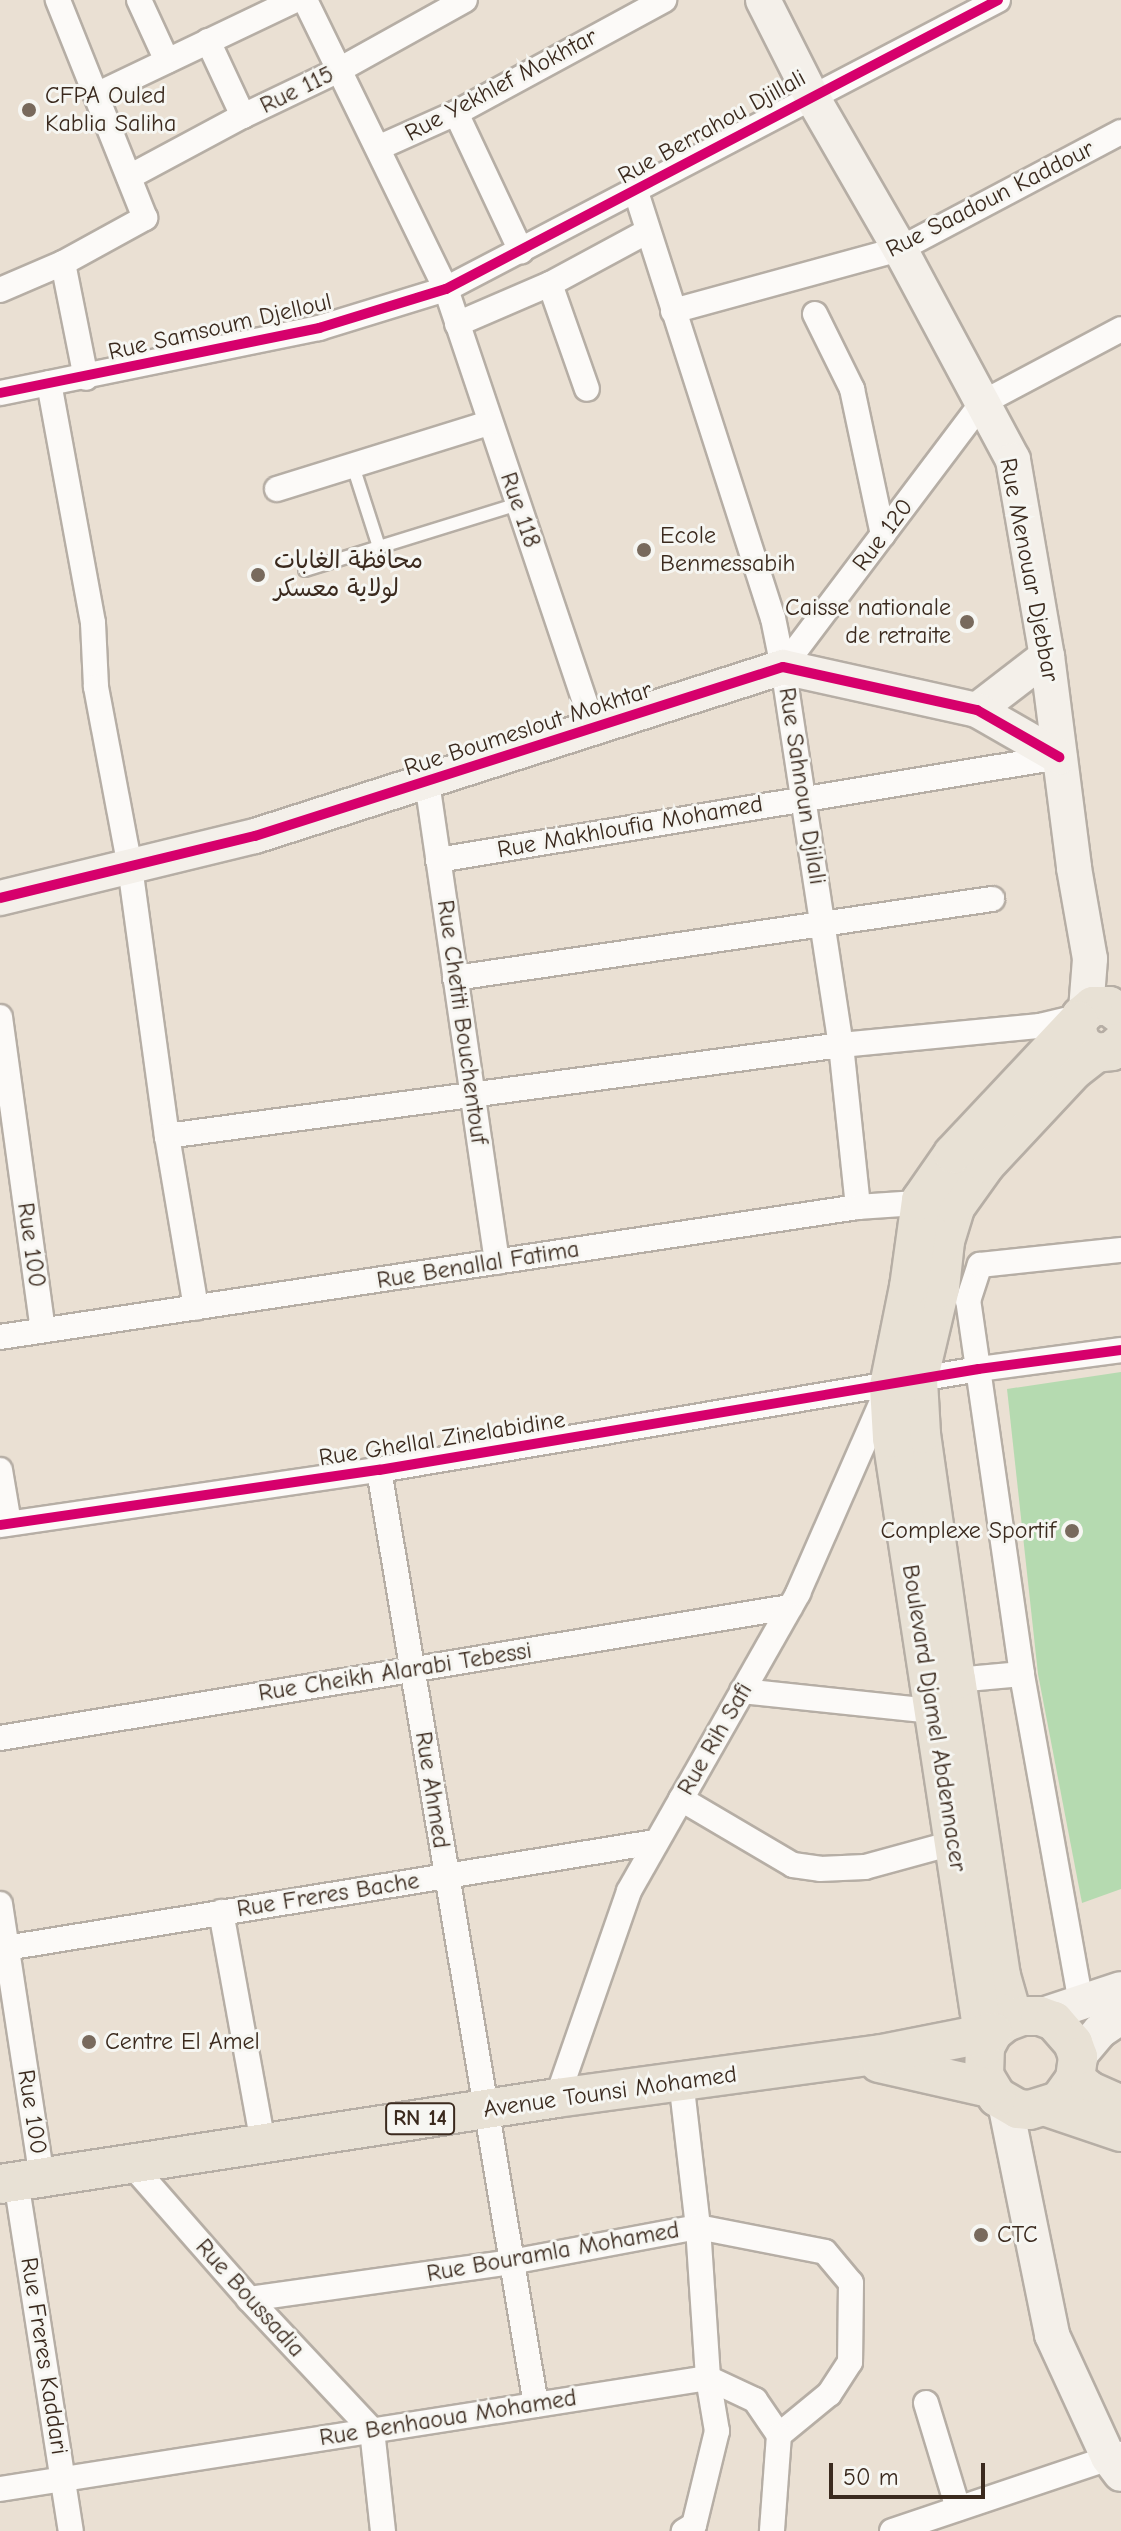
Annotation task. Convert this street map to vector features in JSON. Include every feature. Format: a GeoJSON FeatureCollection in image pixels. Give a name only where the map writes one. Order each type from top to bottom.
{"type":"FeatureCollection","features":[{"type":"Feature","properties":{"kind":"main road","name":"Boulevard Djamel Abdennacer"},"geometry":{"type":"LineString","coordinates":[[1003,2030],[953,1843],[892,1438],[904,1383],[909,1287],[953,1154],[1106,1022]]}},
{"type":"Feature","properties":{"kind":"main road","name":"Boulevard Djamel Abdennacer"},"geometry":{"type":"LineString","coordinates":[[904,1383],[921,1434],[1001,1976],[1003,2030]]}},
{"type":"Feature","properties":{"kind":"main road","name":"Avenue Tounsi Mohamed"},"geometry":{"type":"LineString","coordinates":[[19,2181],[557,2098],[840,2060],[1003,2030]]}},
{"type":"Feature","properties":{"kind":"main road"},"geometry":{"type":"LineString","coordinates":[[1076,2068],[1059,2101],[1020,2102],[984,2075],[1003,2030],[1065,2031],[1076,2068],[1090,2091],[1121,2105]]}},
{"type":"Feature","properties":{"kind":"main road","name":"Avenue Tounsi Mohamed"},"geometry":{"type":"LineString","coordinates":[[840,2060],[916,2069],[1020,2102]]}},
{"type":"Feature","properties":{"kind":"main road","name":"RN 14"},"geometry":{"type":"LineString","coordinates":[[1020,2102],[1121,2132]]}},
{"type":"Feature","properties":{"kind":"street"},"geometry":{"type":"LineString","coordinates":[[0,290],[63,263],[145,218],[58,0]]}},
{"type":"Feature","properties":{"kind":"street"},"geometry":{"type":"LineString","coordinates":[[139,0],[167,61]]}},
{"type":"Feature","properties":{"kind":"street"},"geometry":{"type":"LineString","coordinates":[[96,95],[295,0]]}},
{"type":"Feature","properties":{"kind":"street","name":"Rue 118"},"geometry":{"type":"LineString","coordinates":[[305,0],[380,147],[446,289],[594,730]]}},
{"type":"Feature","properties":{"kind":"street","name":"Rue 115"},"geometry":{"type":"LineString","coordinates":[[129,177],[243,116],[339,70],[465,0]]}},
{"type":"Feature","properties":{"kind":"street","name":"Rue Yekhlef Mokhtar"},"geometry":{"type":"LineString","coordinates":[[380,147],[456,113],[614,11],[664,0]]}},
{"type":"Feature","properties":{"kind":"street","name":"Rue Menouar Djebbar"},"geometry":{"type":"LineString","coordinates":[[763,0],[811,95],[900,249],[1013,460],[1047,656],[1090,959],[1106,1022]]}},
{"type":"Feature","properties":{"kind":"street","name":"Rue Berrahou Djillali"},"geometry":{"type":"LineString","coordinates":[[446,289],[636,192],[811,95],[998,0]]}},
{"type":"Feature","properties":{"kind":"street"},"geometry":{"type":"LineString","coordinates":[[208,41],[243,116]]}},
{"type":"Feature","properties":{"kind":"street"},"geometry":{"type":"LineString","coordinates":[[456,113],[521,251]]}},
{"type":"Feature","properties":{"kind":"street","name":"Rue Saadoun Kaddour"},"geometry":{"type":"LineString","coordinates":[[673,311],[900,249],[1121,132]]}},
{"type":"Feature","properties":{"kind":"street","name":"Rue Sahnoun Djilali"},"geometry":{"type":"LineString","coordinates":[[636,192],[768,604],[783,667],[841,1045],[858,1207]]}},
{"type":"Feature","properties":{"kind":"street"},"geometry":{"type":"LineString","coordinates":[[457,324],[550,284],[648,231]]}},
{"type":"Feature","properties":{"kind":"street"},"geometry":{"type":"LineString","coordinates":[[63,263],[86,378]]}},
{"type":"Feature","properties":{"kind":"street"},"geometry":{"type":"LineString","coordinates":[[550,284],[587,389]]}},
{"type":"Feature","properties":{"kind":"street","name":"Rue Samsoum Djelloul"},"geometry":{"type":"LineString","coordinates":[[0,393],[86,378],[319,328],[446,289]]}},
{"type":"Feature","properties":{"kind":"street"},"geometry":{"type":"LineString","coordinates":[[815,314],[852,389],[883,535]]}},
{"type":"Feature","properties":{"kind":"street"},"geometry":{"type":"LineString","coordinates":[[982,403],[1121,329]]}},
{"type":"Feature","properties":{"kind":"street"},"geometry":{"type":"LineString","coordinates":[[49,383],[93,623],[96,687],[130,867],[167,1136],[196,1308]]}},
{"type":"Feature","properties":{"kind":"street","name":"Rue 120"},"geometry":{"type":"LineString","coordinates":[[783,667],[982,403]]}},
{"type":"Feature","properties":{"kind":"street"},"geometry":{"type":"LineString","coordinates":[[277,489],[489,423]]}},
{"type":"Feature","properties":{"kind":"street"},"geometry":{"type":"LineString","coordinates":[[977,710],[1047,656]]}},
{"type":"Feature","properties":{"kind":"street"},"geometry":{"type":"LineString","coordinates":[[783,667],[977,710],[1059,757]]}},
{"type":"Feature","properties":{"kind":"street","name":"Rue Boumeslout Mokhtar"},"geometry":{"type":"LineString","coordinates":[[0,898],[255,836],[783,667]]}},
{"type":"Feature","properties":{"kind":"street","name":"Rue Makhloufia Mohamed"},"geometry":{"type":"LineString","coordinates":[[438,860],[803,797],[1059,757]]}},
{"type":"Feature","properties":{"kind":"street","name":"Rue Chetiti Bouchentouf"},"geometry":{"type":"LineString","coordinates":[[427,782],[497,1262]]}},
{"type":"Feature","properties":{"kind":"street"},"geometry":{"type":"LineString","coordinates":[[455,978],[992,899]]}},
{"type":"Feature","properties":{"kind":"street","name":"Rue 100"},"geometry":{"type":"LineString","coordinates":[[0,1017],[43,1330]]}},
{"type":"Feature","properties":{"kind":"street"},"geometry":{"type":"LineString","coordinates":[[167,1136],[841,1045],[1106,1022]]}},
{"type":"Feature","properties":{"kind":"street","name":"Rue Benallal Fatima"},"geometry":{"type":"LineString","coordinates":[[0,1337],[858,1207],[938,1203]]}},
{"type":"Feature","properties":{"kind":"street"},"geometry":{"type":"LineString","coordinates":[[1081,2003],[1022,1674],[968,1301],[980,1265],[1121,1250]]}},
{"type":"Feature","properties":{"kind":"street","name":"Rue Ghellal Zinelabidine"},"geometry":{"type":"LineString","coordinates":[[4,1524],[379,1470],[979,1369],[1121,1350]]}},
{"type":"Feature","properties":{"kind":"street","name":"Rue Rih Safi"},"geometry":{"type":"LineString","coordinates":[[557,2098],[629,1891],[790,1607],[904,1383]]}},
{"type":"Feature","properties":{"kind":"street"},"geometry":{"type":"LineString","coordinates":[[0,1470],[4,1524]]}},
{"type":"Feature","properties":{"kind":"street","name":"Rue Ahmed"},"geometry":{"type":"LineString","coordinates":[[379,1470],[536,2405]]}},
{"type":"Feature","properties":{"kind":"street","name":"Rue Cheikh Alarabi Tebessi"},"geometry":{"type":"LineString","coordinates":[[0,1738],[790,1607]]}},
{"type":"Feature","properties":{"kind":"street"},"geometry":{"type":"LineString","coordinates":[[956,1680],[1022,1674]]}},
{"type":"Feature","properties":{"kind":"street"},"geometry":{"type":"LineString","coordinates":[[742,1691],[933,1711]]}},
{"type":"Feature","properties":{"kind":"street"},"geometry":{"type":"LineString","coordinates":[[681,1799],[793,1865],[820,1869],[865,1867],[953,1843]]}},
{"type":"Feature","properties":{"kind":"street","name":"Rue Freres Bache"},"geometry":{"type":"LineString","coordinates":[[3,1948],[655,1842]]}},
{"type":"Feature","properties":{"kind":"street","name":"Rue 100"},"geometry":{"type":"LineString","coordinates":[[0,1904],[19,2181]]}},
{"type":"Feature","properties":{"kind":"street"},"geometry":{"type":"LineString","coordinates":[[221,1912],[263,2144]]}},
{"type":"Feature","properties":{"kind":"street"},"geometry":{"type":"LineString","coordinates":[[1003,2030],[1121,1989]]}},
{"type":"Feature","properties":{"kind":"street"},"geometry":{"type":"LineString","coordinates":[[1076,2068],[1100,2031],[1121,2017]]}},
{"type":"Feature","properties":{"kind":"street"},"geometry":{"type":"LineString","coordinates":[[681,2080],[698,2227],[708,2378],[717,2431],[690,2529]]}},
{"type":"Feature","properties":{"kind":"street"},"geometry":{"type":"LineString","coordinates":[[896,2530],[958,2508],[1117,2461],[1052,2335],[1020,2180],[1020,2102]]}},
{"type":"Feature","properties":{"kind":"street","name":"Rue Boussadia"},"geometry":{"type":"LineString","coordinates":[[131,2164],[249,2299],[372,2430]]}},
{"type":"Feature","properties":{"kind":"street","name":"Rue Freres Kaddari"},"geometry":{"type":"LineString","coordinates":[[19,2181],[71,2531]]}},
{"type":"Feature","properties":{"kind":"street","name":"Rue Bouramla Mohamed"},"geometry":{"type":"LineString","coordinates":[[249,2299],[511,2262],[698,2227],[825,2252],[851,2283],[850,2362],[829,2394],[779,2435]]}},
{"type":"Feature","properties":{"kind":"street"},"geometry":{"type":"LineString","coordinates":[[708,2378],[755,2400],[779,2435],[772,2531]]}},
{"type":"Feature","properties":{"kind":"street","name":"Rue Benhaoua Mohamed"},"geometry":{"type":"LineString","coordinates":[[0,2489],[708,2378]]}},
{"type":"Feature","properties":{"kind":"street"},"geometry":{"type":"LineString","coordinates":[[926,2403],[958,2508]]}},
{"type":"Feature","properties":{"kind":"street"},"geometry":{"type":"LineString","coordinates":[[372,2430],[383,2531]]}},
{"type":"Feature","properties":{"kind":"lane"},"geometry":{"type":"LineString","coordinates":[[353,466],[379,547]]}},
{"type":"Feature","properties":{"kind":"lane"},"geometry":{"type":"LineString","coordinates":[[305,570],[518,504]]}},
{"type":"Feature","properties":{"kind":"green space","name":"Complexe Sportif"},"geometry":{"type":"Polygon","coordinates":[[[1121,1372],[1121,1889],[1082,1903],[1038,1674],[1007,1389],[1121,1372]]]}},
{"type":"Feature","properties":{"kind":"cycle path"},"geometry":{"type":"LineString","coordinates":[[0,393],[319,328],[446,289],[998,0]]}},
{"type":"Feature","properties":{"kind":"cycle path"},"geometry":{"type":"LineString","coordinates":[[0,898],[255,836],[783,667],[977,710],[1059,757]]}},
{"type":"Feature","properties":{"kind":"cycle path"},"geometry":{"type":"LineString","coordinates":[[0,1525],[379,1470],[979,1369],[1121,1350]]}},
{"type":"Feature","properties":{"kind":"place","name":"CFPA Ouled Kablia Saliha"},"geometry":{"type":"Point","coordinates":[29,110]}},
{"type":"Feature","properties":{"kind":"place","name":"Ecole Benmessabih"},"geometry":{"type":"Point","coordinates":[644,550]}},
{"type":"Feature","properties":{"kind":"place","name":"محافظة الغابات لولاية معسكر"},"geometry":{"type":"Point","coordinates":[258,575]}},
{"type":"Feature","properties":{"kind":"place","name":"Caisse nationale de retraite"},"geometry":{"type":"Point","coordinates":[967,622]}},
{"type":"Feature","properties":{"kind":"place","name":"Complexe Sportif"},"geometry":{"type":"Point","coordinates":[1072,1531]}},
{"type":"Feature","properties":{"kind":"place","name":"Centre El Amel"},"geometry":{"type":"Point","coordinates":[89,2042]}},
{"type":"Feature","properties":{"kind":"place","name":"CTC"},"geometry":{"type":"Point","coordinates":[981,2235]}}]}
